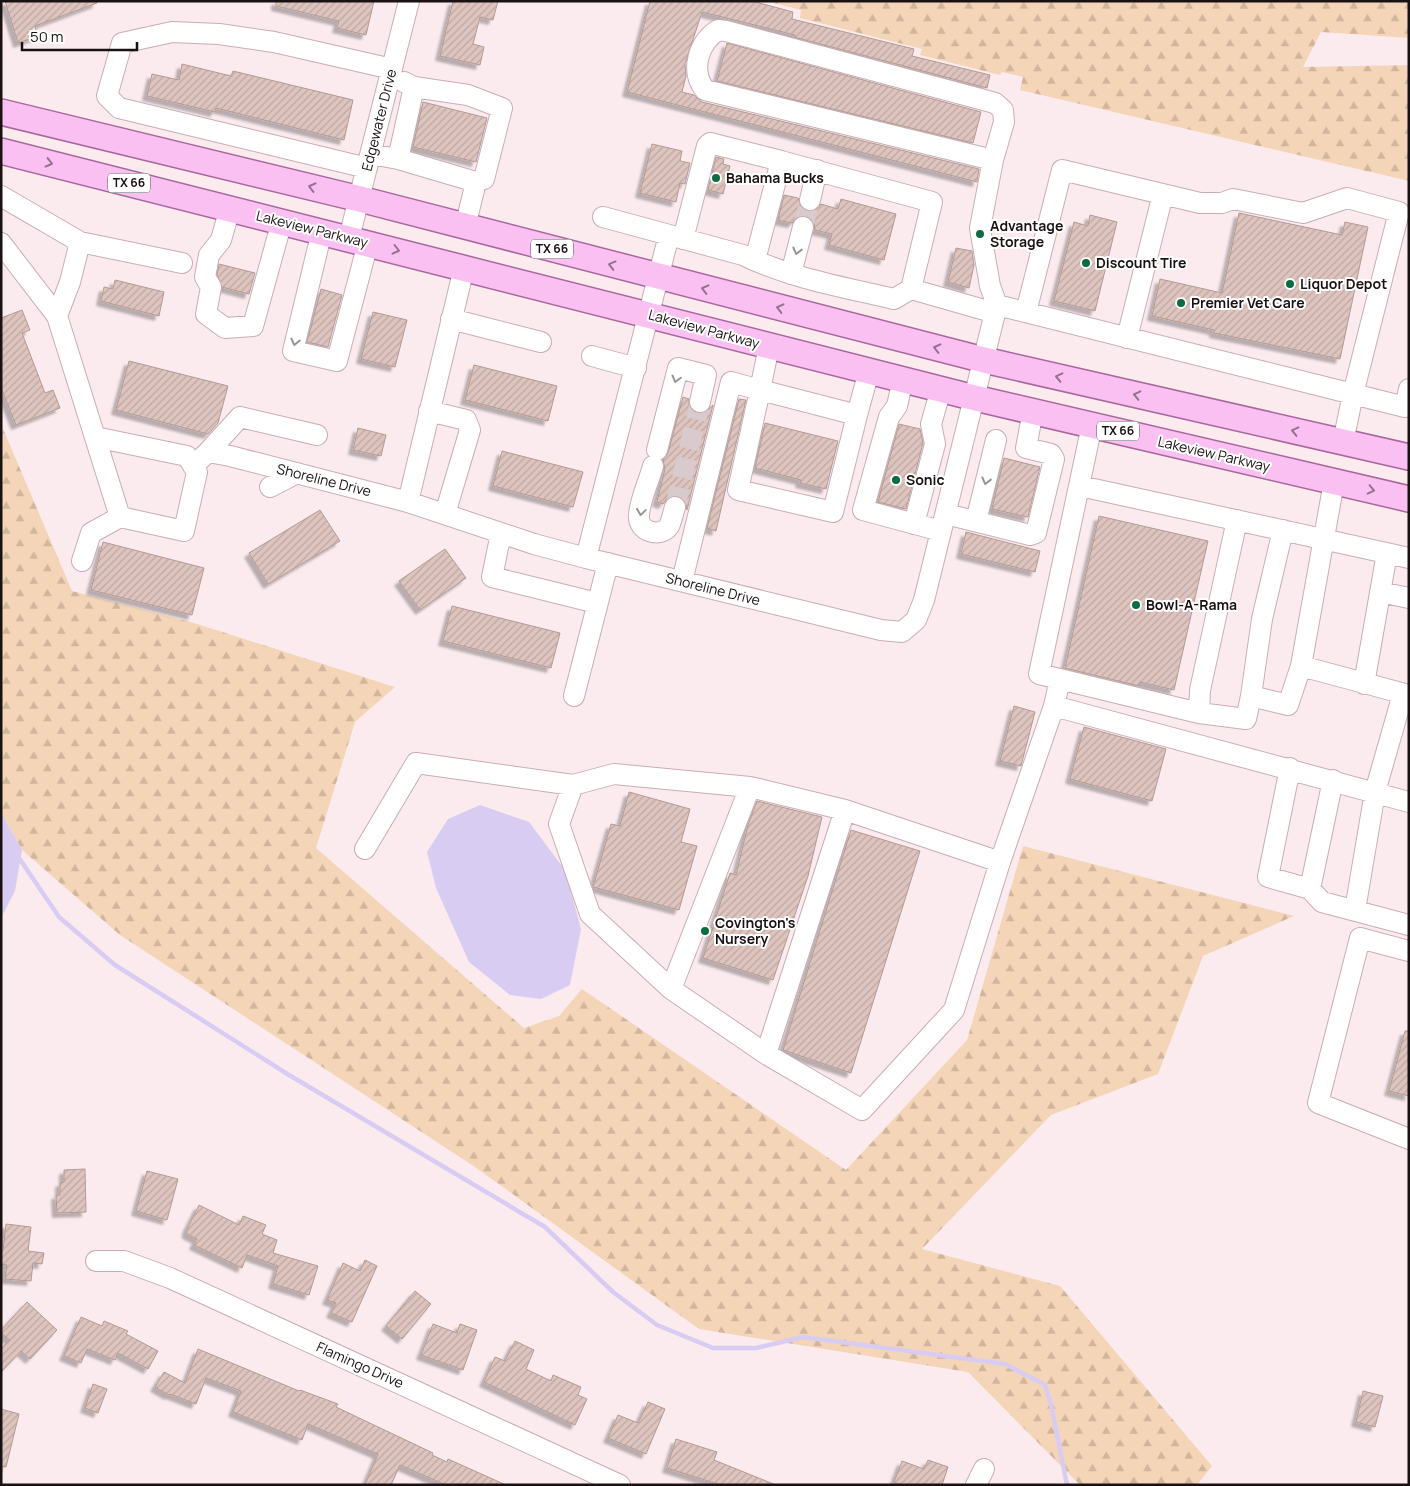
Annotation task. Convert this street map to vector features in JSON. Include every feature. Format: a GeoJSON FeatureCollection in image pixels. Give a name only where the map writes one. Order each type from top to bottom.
{"type":"FeatureCollection","features":[{"type":"Feature","properties":{"kind":"main road","name":"TX 66"},"geometry":{"type":"LineString","coordinates":[[1,112],[360,199],[984,360],[1409,457]]}},
{"type":"Feature","properties":{"kind":"main road"},"geometry":{"type":"LineString","coordinates":[[1,137],[15,130],[41,129],[110,139]]}},
{"type":"Feature","properties":{"kind":"main road","name":"Lakeview Parkway"},"geometry":{"type":"LineString","coordinates":[[1,151],[650,314],[975,398],[1409,499]]}},
{"type":"Feature","properties":{"kind":"main road"},"geometry":{"type":"LineString","coordinates":[[1334,482],[1343,442]]}},
{"type":"Feature","properties":{"kind":"street","name":"Edgewater Drive"},"geometry":{"type":"LineString","coordinates":[[322,232],[293,351],[337,361],[353,306],[360,199],[409,1]]}},
{"type":"Feature","properties":{"kind":"street"},"geometry":{"type":"LineString","coordinates":[[993,160],[705,90],[698,81],[696,72],[704,41],[718,30],[726,30],[995,103],[1003,110],[1004,122],[993,160],[980,228],[996,309]]}},
{"type":"Feature","properties":{"kind":"street"},"geometry":{"type":"LineString","coordinates":[[172,32],[219,34],[274,42],[391,72],[414,87],[468,95],[502,108],[484,179],[476,182],[398,159],[369,161],[119,108],[107,96],[122,43],[172,32]]}},
{"type":"Feature","properties":{"kind":"street"},"geometry":{"type":"LineString","coordinates":[[398,159],[414,87]]}},
{"type":"Feature","properties":{"kind":"street"},"geometry":{"type":"LineString","coordinates":[[586,558],[660,277],[676,237],[706,146],[710,143],[932,202],[911,290]]}},
{"type":"Feature","properties":{"kind":"street"},"geometry":{"type":"LineString","coordinates":[[755,260],[781,161]]}},
{"type":"Feature","properties":{"kind":"street"},"geometry":{"type":"LineString","coordinates":[[810,200],[817,170]]}},
{"type":"Feature","properties":{"kind":"street"},"geometry":{"type":"LineString","coordinates":[[1026,312],[1062,170],[1212,204],[1222,203],[1233,198],[1303,213],[1347,198],[1404,213],[1353,394],[1343,442]]}},
{"type":"Feature","properties":{"kind":"street"},"geometry":{"type":"LineString","coordinates":[[465,227],[476,182]]}},
{"type":"Feature","properties":{"kind":"street"},"geometry":{"type":"LineString","coordinates":[[1127,338],[1163,194]]}},
{"type":"Feature","properties":{"kind":"street"},"geometry":{"type":"LineString","coordinates":[[1,196],[80,242],[182,263]]}},
{"type":"Feature","properties":{"kind":"street"},"geometry":{"type":"LineString","coordinates":[[230,208],[221,240],[209,255],[204,277],[211,288],[206,314],[225,328],[253,326],[282,221]]}},
{"type":"Feature","properties":{"kind":"street"},"geometry":{"type":"LineString","coordinates":[[602,217],[744,254],[792,274],[894,299],[911,290],[996,309],[1026,312],[1405,407],[1409,389]]}},
{"type":"Feature","properties":{"kind":"street"},"geometry":{"type":"LineString","coordinates":[[792,274],[803,228]]}},
{"type":"Feature","properties":{"kind":"street"},"geometry":{"type":"LineString","coordinates":[[57,316],[70,282],[80,242]]}},
{"type":"Feature","properties":{"kind":"street"},"geometry":{"type":"LineString","coordinates":[[1,243],[57,316],[120,517]]}},
{"type":"Feature","properties":{"kind":"street"},"geometry":{"type":"LineString","coordinates":[[408,502],[464,268]]}},
{"type":"Feature","properties":{"kind":"street","name":"Shoreline Drive"},"geometry":{"type":"LineString","coordinates":[[208,452],[408,502],[501,533],[586,558],[881,630],[902,632],[916,620],[924,600],[996,309]]}},
{"type":"Feature","properties":{"kind":"street"},"geometry":{"type":"LineString","coordinates":[[452,319],[541,342]]}},
{"type":"Feature","properties":{"kind":"street"},"geometry":{"type":"LineString","coordinates":[[769,346],[738,490],[833,512],[869,371]]}},
{"type":"Feature","properties":{"kind":"street"},"geometry":{"type":"LineString","coordinates":[[592,356],[636,368]]}},
{"type":"Feature","properties":{"kind":"street"},"geometry":{"type":"LineString","coordinates":[[675,507],[668,526],[662,531],[655,533],[640,525],[638,516],[678,368],[857,415]]}},
{"type":"Feature","properties":{"kind":"street"},"geometry":{"type":"LineString","coordinates":[[700,402],[706,375]]}},
{"type":"Feature","properties":{"kind":"street"},"geometry":{"type":"LineString","coordinates":[[903,379],[897,406],[889,417],[863,510],[914,524],[976,521],[1030,535],[1036,533],[1054,459],[1051,454],[966,434]]}},
{"type":"Feature","properties":{"kind":"street"},"geometry":{"type":"LineString","coordinates":[[682,581],[731,382]]}},
{"type":"Feature","properties":{"kind":"street"},"geometry":{"type":"LineString","coordinates":[[914,524],[935,444],[931,424],[942,389]]}},
{"type":"Feature","properties":{"kind":"street"},"geometry":{"type":"LineString","coordinates":[[429,411],[466,420],[470,430],[445,514]]}},
{"type":"Feature","properties":{"kind":"street"},"geometry":{"type":"LineString","coordinates":[[1026,448],[1033,411]]}},
{"type":"Feature","properties":{"kind":"street"},"geometry":{"type":"LineString","coordinates":[[193,466],[240,417],[317,435]]}},
{"type":"Feature","properties":{"kind":"street"},"geometry":{"type":"LineString","coordinates":[[1092,425],[1039,674],[1198,713],[1246,719],[1262,619],[1283,530]]}},
{"type":"Feature","properties":{"kind":"street"},"geometry":{"type":"LineString","coordinates":[[82,561],[90,533],[120,517],[184,531],[196,472],[187,456],[95,436]]}},
{"type":"Feature","properties":{"kind":"street"},"geometry":{"type":"LineString","coordinates":[[976,521],[996,440]]}},
{"type":"Feature","properties":{"kind":"street"},"geometry":{"type":"LineString","coordinates":[[270,487],[297,473]]}},
{"type":"Feature","properties":{"kind":"street"},"geometry":{"type":"LineString","coordinates":[[1251,696],[1288,705],[1301,666],[1334,482]]}},
{"type":"Feature","properties":{"kind":"street"},"geometry":{"type":"LineString","coordinates":[[1080,486],[1409,558]]}},
{"type":"Feature","properties":{"kind":"street"},"geometry":{"type":"LineString","coordinates":[[1198,713],[1200,690],[1237,520]]}},
{"type":"Feature","properties":{"kind":"street"},"geometry":{"type":"LineString","coordinates":[[501,533],[492,577],[597,603]]}},
{"type":"Feature","properties":{"kind":"street"},"geometry":{"type":"LineString","coordinates":[[1364,684],[1387,553]]}},
{"type":"Feature","properties":{"kind":"street"},"geometry":{"type":"LineString","coordinates":[[574,696],[608,563]]}},
{"type":"Feature","properties":{"kind":"street"},"geometry":{"type":"LineString","coordinates":[[1380,592],[1409,598]]}},
{"type":"Feature","properties":{"kind":"street"},"geometry":{"type":"LineString","coordinates":[[1301,666],[1406,694],[1375,792],[1355,910]]}},
{"type":"Feature","properties":{"kind":"street"},"geometry":{"type":"LineString","coordinates":[[573,786],[559,824],[590,914],[671,989],[766,1054],[862,1110],[954,1010],[1000,862],[1054,706],[1060,679]]}},
{"type":"Feature","properties":{"kind":"street"},"geometry":{"type":"LineString","coordinates":[[1054,706],[1290,768],[1409,802]]}},
{"type":"Feature","properties":{"kind":"street"},"geometry":{"type":"LineString","coordinates":[[365,849],[416,763],[573,786],[614,774],[750,787],[845,810],[1000,862]]}},
{"type":"Feature","properties":{"kind":"street"},"geometry":{"type":"LineString","coordinates":[[1290,768],[1268,876],[1310,889],[1322,902],[1409,925]]}},
{"type":"Feature","properties":{"kind":"street"},"geometry":{"type":"LineString","coordinates":[[1310,889],[1333,780]]}},
{"type":"Feature","properties":{"kind":"street"},"geometry":{"type":"LineString","coordinates":[[671,989],[750,787]]}},
{"type":"Feature","properties":{"kind":"street"},"geometry":{"type":"LineString","coordinates":[[766,1054],[845,810]]}},
{"type":"Feature","properties":{"kind":"street"},"geometry":{"type":"LineString","coordinates":[[1409,951],[1360,938],[1318,1103],[1409,1139]]}},
{"type":"Feature","properties":{"kind":"street","name":"Flamingo Drive"},"geometry":{"type":"LineString","coordinates":[[96,1261],[124,1261],[170,1278],[620,1485]]}},
{"type":"Feature","properties":{"kind":"green space"},"geometry":{"type":"Polygon","coordinates":[[[766,1],[1409,1],[1409,38],[1321,32],[1303,67],[1409,65],[1409,181],[1020,90],[1023,77],[1002,72],[1000,75],[920,55],[922,49],[800,18],[801,10],[766,1]]]}},
{"type":"Feature","properties":{"kind":"green space"},"geometry":{"type":"Polygon","coordinates":[[[1,424],[72,591],[194,623],[395,687],[355,722],[316,848],[524,1028],[559,1016],[582,989],[846,1170],[967,1040],[1023,846],[1294,916],[1203,956],[1158,1074],[1051,1115],[922,1249],[1060,1286],[1212,1466],[1197,1485],[1080,1485],[968,1372],[699,1329],[475,1167],[120,935],[22,850],[1,812],[1,424]]]}},
{"type":"Feature","properties":{"kind":"shaded area"},"geometry":{"type":"Polygon","coordinates":[[[480,805],[529,822],[565,870],[581,929],[570,985],[541,999],[510,995],[469,962],[436,888],[427,852],[448,819],[480,805]]]}},
{"type":"Feature","properties":{"kind":"shaded area"},"geometry":{"type":"Polygon","coordinates":[[[1,812],[22,850],[15,891],[1,918],[1,812]]]}},
{"type":"Feature","properties":{"kind":"building"},"geometry":{"type":"Polygon","coordinates":[[[5,1],[97,1],[97,3],[35,26],[38,36],[18,43],[5,1]]]}},
{"type":"Feature","properties":{"kind":"building"},"geometry":{"type":"Polygon","coordinates":[[[276,1],[374,1],[366,35],[337,28],[339,21],[276,6],[276,1]]]}},
{"type":"Feature","properties":{"kind":"building"},"geometry":{"type":"Polygon","coordinates":[[[453,1],[498,1],[493,20],[480,17],[473,44],[484,47],[480,65],[440,56],[453,1]]]}},
{"type":"Feature","properties":{"kind":"building"},"geometry":{"type":"Polygon","coordinates":[[[650,1],[752,1],[793,12],[792,19],[914,49],[912,56],[990,75],[987,88],[794,37],[795,35],[702,12],[685,64],[686,76],[682,92],[694,95],[702,102],[979,169],[977,182],[627,92],[650,1]]]}},
{"type":"Feature","properties":{"kind":"building"},"geometry":{"type":"Polygon","coordinates":[[[727,43],[981,112],[973,143],[717,81],[727,43]]]}},
{"type":"Feature","properties":{"kind":"building"},"geometry":{"type":"Polygon","coordinates":[[[182,64],[231,76],[233,71],[353,100],[344,140],[216,108],[215,112],[147,96],[152,74],[179,80],[182,64]]]}},
{"type":"Feature","properties":{"kind":"building"},"geometry":{"type":"Polygon","coordinates":[[[423,102],[487,118],[476,162],[413,147],[423,102]]]}},
{"type":"Feature","properties":{"kind":"building"},"geometry":{"type":"Polygon","coordinates":[[[652,144],[682,151],[680,161],[690,163],[685,184],[680,183],[676,202],[640,193],[652,144]]]}},
{"type":"Feature","properties":{"kind":"building","name":"Bahama Bucks"},"geometry":{"type":"Polygon","coordinates":[[[716,157],[724,159],[723,164],[730,166],[723,194],[708,190],[716,157]]]}},
{"type":"Feature","properties":{"kind":"building"},"geometry":{"type":"Polygon","coordinates":[[[784,195],[798,198],[802,208],[808,212],[814,211],[821,204],[838,209],[841,199],[896,214],[884,260],[829,245],[832,234],[815,230],[814,223],[806,216],[799,216],[792,223],[778,220],[784,195]]]}},
{"type":"Feature","properties":{"kind":"building","name":"Liquor Depot"},"geometry":{"type":"Polygon","coordinates":[[[1239,213],[1342,235],[1345,222],[1368,227],[1340,359],[1214,333],[1214,330],[1152,316],[1160,279],[1222,293],[1239,213]]]}},
{"type":"Feature","properties":{"kind":"building","name":"Discount Tire"},"geometry":{"type":"Polygon","coordinates":[[[1090,215],[1117,222],[1095,311],[1054,301],[1074,222],[1088,226],[1090,215]]]}},
{"type":"Feature","properties":{"kind":"building"},"geometry":{"type":"Polygon","coordinates":[[[956,248],[972,251],[974,265],[969,288],[948,282],[956,248]]]}},
{"type":"Feature","properties":{"kind":"building"},"geometry":{"type":"Polygon","coordinates":[[[219,264],[255,273],[249,294],[222,287],[217,275],[219,264]]]}},
{"type":"Feature","properties":{"kind":"building"},"geometry":{"type":"Polygon","coordinates":[[[115,280],[164,292],[159,316],[101,301],[104,287],[113,289],[115,280]]]}},
{"type":"Feature","properties":{"kind":"building"},"geometry":{"type":"Polygon","coordinates":[[[321,289],[342,295],[328,347],[307,342],[321,289]]]}},
{"type":"Feature","properties":{"kind":"building"},"geometry":{"type":"Polygon","coordinates":[[[22,310],[30,330],[22,333],[45,393],[53,390],[60,408],[16,425],[1,388],[1,318],[22,310]]]}},
{"type":"Feature","properties":{"kind":"building"},"geometry":{"type":"Polygon","coordinates":[[[373,312],[407,320],[395,367],[361,359],[373,312]]]}},
{"type":"Feature","properties":{"kind":"building"},"geometry":{"type":"Polygon","coordinates":[[[129,361],[228,386],[218,423],[208,434],[116,410],[129,361]]]}},
{"type":"Feature","properties":{"kind":"building"},"geometry":{"type":"Polygon","coordinates":[[[474,365],[557,386],[548,421],[465,400],[474,365]]]}},
{"type":"Feature","properties":{"kind":"building"},"geometry":{"type":"Polygon","coordinates":[[[683,397],[689,399],[689,406],[697,413],[704,413],[713,405],[687,510],[684,499],[678,496],[667,498],[663,504],[657,502],[665,469],[663,460],[668,453],[683,397]]]}},
{"type":"Feature","properties":{"kind":"building"},"geometry":{"type":"Polygon","coordinates":[[[739,399],[746,400],[716,531],[707,528],[739,399]]]}},
{"type":"Feature","properties":{"kind":"building"},"geometry":{"type":"Polygon","coordinates":[[[765,423],[838,441],[826,489],[800,483],[801,480],[755,468],[765,423]]]}},
{"type":"Feature","properties":{"kind":"building","name":"Sonic"},"geometry":{"type":"Polygon","coordinates":[[[899,424],[920,429],[923,443],[906,509],[878,502],[899,424]]]}},
{"type":"Feature","properties":{"kind":"building"},"geometry":{"type":"Polygon","coordinates":[[[358,428],[386,435],[381,456],[353,450],[358,428]]]}},
{"type":"Feature","properties":{"kind":"building"},"geometry":{"type":"Polygon","coordinates":[[[502,451],[583,472],[573,507],[493,486],[502,451]]]}},
{"type":"Feature","properties":{"kind":"building"},"geometry":{"type":"Polygon","coordinates":[[[1004,458],[1040,467],[1028,517],[992,509],[1004,458]]]}},
{"type":"Feature","properties":{"kind":"building"},"geometry":{"type":"Polygon","coordinates":[[[320,510],[340,541],[268,584],[249,553],[320,510]]]}},
{"type":"Feature","properties":{"kind":"building","name":"Bowl-A-Rama"},"geometry":{"type":"Polygon","coordinates":[[[1099,516],[1208,541],[1174,690],[1140,682],[1139,686],[1065,668],[1099,516]]]}},
{"type":"Feature","properties":{"kind":"building"},"geometry":{"type":"Polygon","coordinates":[[[966,532],[1040,551],[1035,572],[961,554],[966,532]]]}},
{"type":"Feature","properties":{"kind":"building"},"geometry":{"type":"Polygon","coordinates":[[[103,542],[204,568],[192,615],[91,590],[103,542]]]}},
{"type":"Feature","properties":{"kind":"building"},"geometry":{"type":"Polygon","coordinates":[[[445,549],[466,578],[420,610],[399,581],[445,549]]]}},
{"type":"Feature","properties":{"kind":"building"},"geometry":{"type":"Polygon","coordinates":[[[452,606],[560,633],[551,668],[443,641],[452,606]]]}},
{"type":"Feature","properties":{"kind":"building"},"geometry":{"type":"Polygon","coordinates":[[[1014,706],[1035,712],[1021,766],[1000,761],[1014,706]]]}},
{"type":"Feature","properties":{"kind":"building"},"geometry":{"type":"Polygon","coordinates":[[[1084,727],[1166,749],[1152,801],[1070,779],[1084,727]]]}},
{"type":"Feature","properties":{"kind":"building"},"geometry":{"type":"Polygon","coordinates":[[[629,792],[690,809],[681,842],[697,846],[679,910],[593,887],[611,824],[620,826],[629,792]]]}},
{"type":"Feature","properties":{"kind":"building"},"geometry":{"type":"Polygon","coordinates":[[[757,801],[822,817],[808,876],[773,980],[703,958],[730,873],[736,875],[748,825],[757,801]]]}},
{"type":"Feature","properties":{"kind":"building"},"geometry":{"type":"Polygon","coordinates":[[[851,830],[920,851],[851,1073],[783,1050],[851,830]]]}},
{"type":"Feature","properties":{"kind":"building"},"geometry":{"type":"Polygon","coordinates":[[[1405,1031],[1409,1031],[1409,1096],[1389,1091],[1405,1031]]]}},
{"type":"Feature","properties":{"kind":"building"},"geometry":{"type":"Polygon","coordinates":[[[85,1169],[86,1212],[57,1213],[56,1195],[60,1195],[60,1183],[64,1182],[64,1170],[85,1169]]]}},
{"type":"Feature","properties":{"kind":"building"},"geometry":{"type":"Polygon","coordinates":[[[147,1171],[178,1179],[167,1220],[136,1211],[147,1171]]]}},
{"type":"Feature","properties":{"kind":"building"},"geometry":{"type":"Polygon","coordinates":[[[199,1205],[239,1225],[243,1216],[266,1225],[262,1234],[277,1240],[273,1253],[318,1266],[309,1295],[273,1284],[278,1266],[247,1255],[242,1268],[194,1245],[197,1239],[187,1234],[187,1229],[199,1205]]]}},
{"type":"Feature","properties":{"kind":"building"},"geometry":{"type":"Polygon","coordinates":[[[6,1224],[31,1227],[28,1251],[44,1253],[42,1264],[33,1263],[31,1281],[5,1279],[7,1265],[1,1264],[1,1251],[3,1251],[6,1224]]]}},
{"type":"Feature","properties":{"kind":"building"},"geometry":{"type":"Polygon","coordinates":[[[365,1260],[377,1266],[352,1322],[331,1313],[336,1303],[327,1300],[343,1263],[360,1271],[365,1260]]]}},
{"type":"Feature","properties":{"kind":"building"},"geometry":{"type":"Polygon","coordinates":[[[415,1291],[431,1304],[402,1339],[386,1326],[415,1291]]]}},
{"type":"Feature","properties":{"kind":"building"},"geometry":{"type":"Polygon","coordinates":[[[27,1302],[57,1330],[30,1359],[21,1351],[1,1372],[1,1349],[10,1340],[1,1333],[1,1330],[27,1302]]]}},
{"type":"Feature","properties":{"kind":"building"},"geometry":{"type":"Polygon","coordinates":[[[81,1317],[102,1326],[104,1321],[128,1331],[126,1334],[158,1351],[148,1369],[118,1353],[115,1360],[87,1349],[81,1363],[64,1356],[81,1317]]]}},
{"type":"Feature","properties":{"kind":"building"},"geometry":{"type":"Polygon","coordinates":[[[433,1324],[457,1333],[460,1324],[477,1330],[463,1370],[421,1355],[433,1324]]]}},
{"type":"Feature","properties":{"kind":"building"},"geometry":{"type":"Polygon","coordinates":[[[515,1341],[534,1350],[526,1369],[551,1381],[553,1375],[581,1387],[578,1395],[587,1399],[575,1425],[484,1382],[495,1357],[505,1361],[515,1341]]]}},
{"type":"Feature","properties":{"kind":"building"},"geometry":{"type":"Polygon","coordinates":[[[198,1349],[299,1391],[338,1404],[336,1407],[433,1453],[432,1455],[447,1462],[448,1459],[506,1485],[446,1485],[400,1465],[391,1485],[365,1485],[378,1454],[308,1424],[302,1440],[233,1412],[241,1391],[206,1378],[196,1404],[169,1395],[155,1387],[164,1372],[185,1383],[198,1349]]]}},
{"type":"Feature","properties":{"kind":"building"},"geometry":{"type":"Polygon","coordinates":[[[93,1384],[107,1389],[98,1413],[85,1408],[93,1384]]]}},
{"type":"Feature","properties":{"kind":"building"},"geometry":{"type":"Polygon","coordinates":[[[1363,1391],[1383,1396],[1375,1427],[1356,1422],[1363,1391]]]}},
{"type":"Feature","properties":{"kind":"building"},"geometry":{"type":"Polygon","coordinates":[[[648,1402],[665,1409],[646,1454],[608,1438],[618,1415],[638,1423],[648,1402]]]}},
{"type":"Feature","properties":{"kind":"building"},"geometry":{"type":"Polygon","coordinates":[[[1,1409],[19,1414],[6,1467],[1,1466],[1,1409]]]}},
{"type":"Feature","properties":{"kind":"building"},"geometry":{"type":"Polygon","coordinates":[[[676,1439],[717,1452],[714,1460],[776,1485],[721,1485],[667,1468],[676,1439]]]}},
{"type":"Feature","properties":{"kind":"building"},"geometry":{"type":"Polygon","coordinates":[[[928,1460],[948,1467],[942,1485],[902,1485],[894,1482],[902,1461],[924,1469],[928,1460]]]}},
{"type":"Feature","properties":{"kind":"waterway"},"geometry":{"type":"LineString","coordinates":[[17,855],[59,917],[115,965],[289,1075],[545,1227],[613,1292],[657,1325],[713,1348],[756,1348],[803,1337],[1005,1364],[1045,1385],[1051,1404],[1067,1485]]}},
{"type":"Feature","properties":{"kind":"tunnel"},"geometry":{"type":"LineString","coordinates":[[803,227],[810,200]]}},
{"type":"Feature","properties":{"kind":"tunnel"},"geometry":{"type":"LineString","coordinates":[[675,507],[700,402]]}},
{"type":"Feature","properties":{"kind":"place","name":"Bahama Bucks"},"geometry":{"type":"Point","coordinates":[716,178]}},
{"type":"Feature","properties":{"kind":"place","name":"Advantage Storage"},"geometry":{"type":"Point","coordinates":[980,234]}},
{"type":"Feature","properties":{"kind":"place","name":"Discount Tire"},"geometry":{"type":"Point","coordinates":[1086,263]}},
{"type":"Feature","properties":{"kind":"place","name":"Liquor Depot"},"geometry":{"type":"Point","coordinates":[1290,284]}},
{"type":"Feature","properties":{"kind":"place","name":"Premier Vet Care"},"geometry":{"type":"Point","coordinates":[1181,303]}},
{"type":"Feature","properties":{"kind":"place","name":"Sonic"},"geometry":{"type":"Point","coordinates":[896,480]}},
{"type":"Feature","properties":{"kind":"place","name":"Bowl-A-Rama"},"geometry":{"type":"Point","coordinates":[1136,605]}},
{"type":"Feature","properties":{"kind":"place","name":"Covington's Nursery"},"geometry":{"type":"Point","coordinates":[705,931]}}]}
